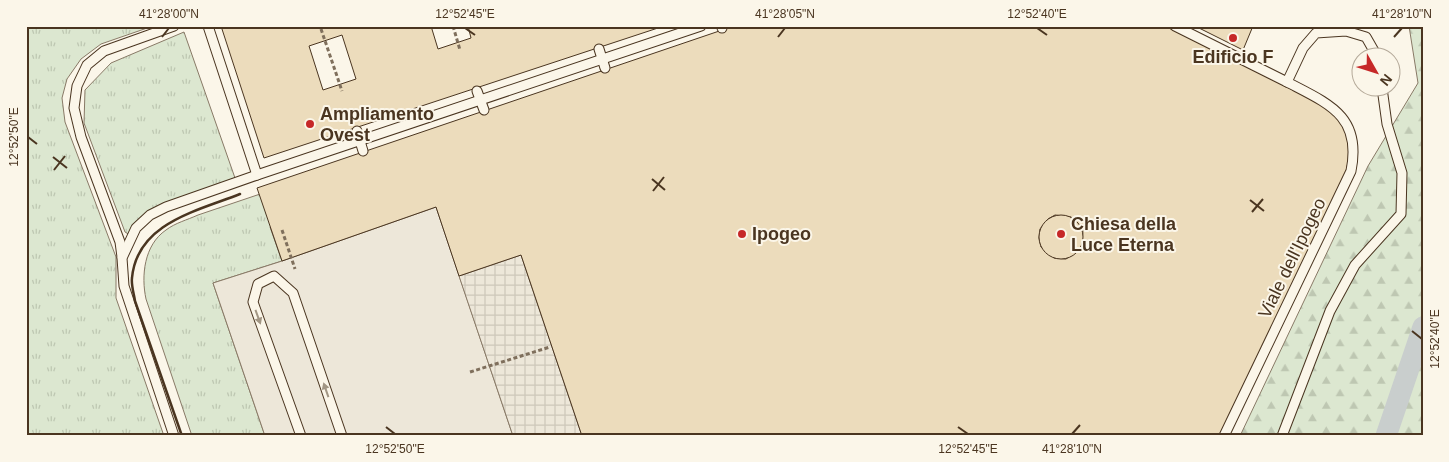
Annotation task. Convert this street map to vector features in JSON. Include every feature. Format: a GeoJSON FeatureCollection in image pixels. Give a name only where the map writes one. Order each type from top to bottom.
{"type":"FeatureCollection","features":[{"type":"Feature","properties":{"kind":"lane"},"geometry":{"type":"LineString","coordinates":[[174,26],[104,51],[87,66],[77,86],[74,108],[81,136],[120,242],[124,286],[174,436]]}},
{"type":"Feature","properties":{"kind":"lane"},"geometry":{"type":"LineString","coordinates":[[208,26],[256,175]]}},
{"type":"Feature","properties":{"kind":"lane"},"geometry":{"type":"LineString","coordinates":[[122,258],[136,228],[150,215],[166,207],[358,136],[478,95],[602,59],[702,26]]}},
{"type":"Feature","properties":{"kind":"lane","name":"Viale dell'Ipogeo"},"geometry":{"type":"LineString","coordinates":[[1175,26],[1336,108],[1345,122],[1354,153],[1351,172],[1224,436]]}},
{"type":"Feature","properties":{"kind":"lane"},"geometry":{"type":"LineString","coordinates":[[1287,82],[1303,48],[1316,33],[1346,31],[1366,37],[1372,48]]}},
{"type":"Feature","properties":{"kind":"lane"},"geometry":{"type":"LineString","coordinates":[[599,49],[605,68]]}},
{"type":"Feature","properties":{"kind":"lane"},"geometry":{"type":"LineString","coordinates":[[478,95],[484,110]]}},
{"type":"Feature","properties":{"kind":"lane"},"geometry":{"type":"LineString","coordinates":[[1282,436],[1330,311],[1355,265],[1401,214],[1402,173],[1387,124],[1383,98]]}},
{"type":"Feature","properties":{"kind":"lane"},"geometry":{"type":"LineString","coordinates":[[358,136],[364,151]]}},
{"type":"Feature","properties":{"kind":"lane"},"geometry":{"type":"LineString","coordinates":[[301,436],[253,302],[258,284],[274,276],[293,293],[342,436]]}},
{"type":"Feature","properties":{"kind":"path"},"geometry":{"type":"LineString","coordinates":[[453,26],[460,50]]}},
{"type":"Feature","properties":{"kind":"path"},"geometry":{"type":"LineString","coordinates":[[321,30],[342,90]]}},
{"type":"Feature","properties":{"kind":"path"},"geometry":{"type":"LineString","coordinates":[[282,230],[295,269]]}},
{"type":"Feature","properties":{"kind":"path"},"geometry":{"type":"LineString","coordinates":[[470,372],[550,347]]}},
{"type":"Feature","properties":{"kind":"green space"},"geometry":{"type":"Polygon","coordinates":[[[26,26],[153,26],[101,44],[81,59],[67,79],[62,98],[65,122],[116,257],[116,298],[164,436],[26,436],[26,26]]]}},
{"type":"Feature","properties":{"kind":"green space"},"geometry":{"type":"Polygon","coordinates":[[[1409,26],[1423,26],[1423,436],[1240,436],[1368,166],[1418,83],[1409,26]]]}},
{"type":"Feature","properties":{"kind":"green space"},"geometry":{"type":"Polygon","coordinates":[[[184,32],[235,178],[165,204],[130,235],[125,232],[84,123],[85,90],[111,63],[184,32]]]}},
{"type":"Feature","properties":{"kind":"green space"},"geometry":{"type":"Polygon","coordinates":[[[725,37],[737,68],[270,227],[282,261],[213,283],[265,436],[192,436],[146,299],[144,271],[146,262],[153,244],[166,230],[177,223],[198,215],[725,37]]]}},
{"type":"Feature","properties":{"kind":"shaded area"},"geometry":{"type":"Polygon","coordinates":[[[436,207],[513,436],[265,436],[213,283],[436,207]]]}},
{"type":"Feature","properties":{"kind":"shaded area"},"geometry":{"type":"Polygon","coordinates":[[[521,255],[582,436],[513,436],[459,276],[521,255]]]}},
{"type":"Feature","properties":{"kind":"building","name":"Ampliamento Ovest"},"geometry":{"type":"Polygon","coordinates":[[[221,26],[431,26],[438,49],[471,38],[468,26],[664,26],[264,158],[221,26]],[[342,35],[309,46],[323,90],[356,79],[342,35]]]}},
{"type":"Feature","properties":{"kind":"building","name":"Ipogeo"},"geometry":{"type":"Polygon","coordinates":[[[734,26],[1165,26],[1325,106],[1344,127],[1350,143],[1345,176],[1219,436],[582,436],[521,255],[459,276],[436,207],[282,261],[257,188],[734,26]],[[1055,215],[1048,219],[1040,229],[1041,247],[1054,258],[1066,259],[1079,250],[1082,244],[1083,230],[1071,217],[1055,215]]]}},
{"type":"Feature","properties":{"kind":"building","name":"Edificio F"},"geometry":{"type":"Polygon","coordinates":[[[1195,26],[1253,26],[1243,50],[1195,26]]]}},
{"type":"Feature","properties":{"kind":"building","name":"Chiesa della Luce Eterna"},"geometry":{"type":"Polygon","coordinates":[[[1057,215],[1065,215],[1077,221],[1083,237],[1077,253],[1065,259],[1057,259],[1045,253],[1039,241],[1039,233],[1045,221],[1057,215]]]}},
{"type":"Feature","properties":{"kind":"waterway"},"geometry":{"type":"LineString","coordinates":[[1386,436],[1423,327]]}},
{"type":"Feature","properties":{"kind":"wall"},"geometry":{"type":"LineString","coordinates":[[182,436],[135,301],[132,281],[136,259],[145,244],[157,232],[172,222],[240,194]]}},
{"type":"Feature","properties":{"kind":"place","name":"Edificio F"},"geometry":{"type":"Point","coordinates":[1233,38]}},
{"type":"Feature","properties":{"kind":"place","name":"Ampliamento Ovest"},"geometry":{"type":"Point","coordinates":[310,124]}},
{"type":"Feature","properties":{"kind":"place","name":"Ipogeo"},"geometry":{"type":"Point","coordinates":[742,234]}},
{"type":"Feature","properties":{"kind":"place","name":"Chiesa della Luce Eterna"},"geometry":{"type":"Point","coordinates":[1061,234]}}]}
